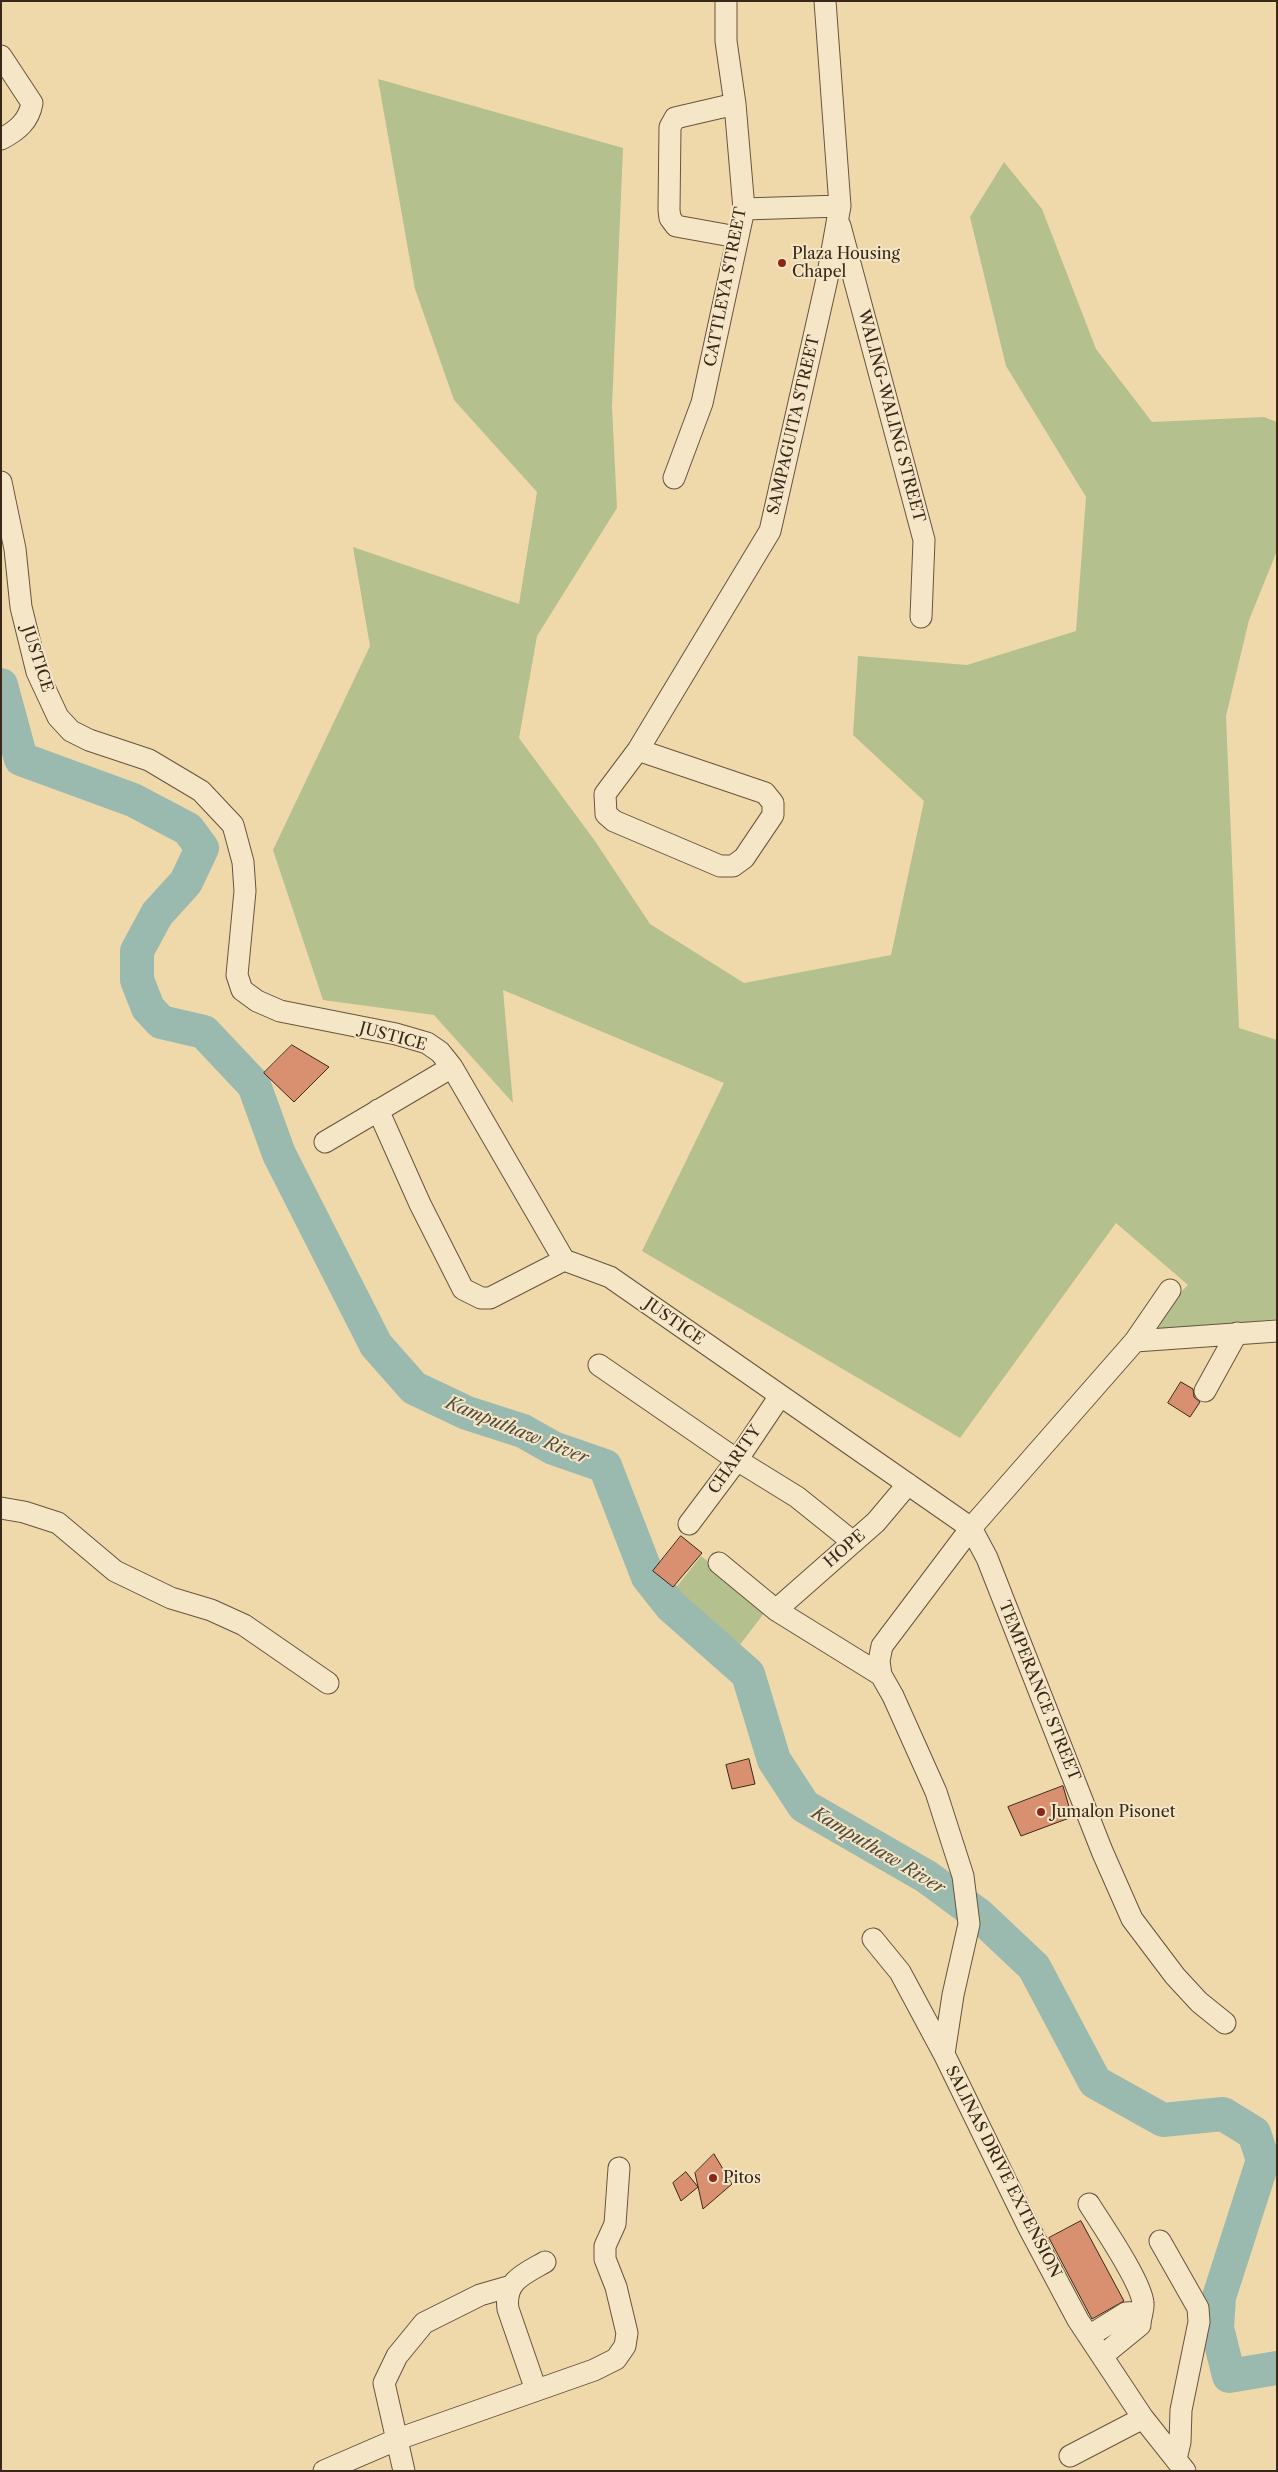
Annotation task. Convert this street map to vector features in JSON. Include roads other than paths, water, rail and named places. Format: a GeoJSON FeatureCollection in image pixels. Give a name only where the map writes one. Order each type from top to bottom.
{"type":"FeatureCollection","features":[{"type":"Feature","properties":{"kind":"street","name":"CATTLEYA STREET"},"geometry":{"type":"LineString","coordinates":[[674,478],[702,403],[744,209],[735,104],[726,41],[726,1]]}},
{"type":"Feature","properties":{"kind":"street","name":"SAMPAGUITA STREET"},"geometry":{"type":"LineString","coordinates":[[638,750],[765,793],[774,803],[773,815],[744,858],[733,866],[720,866],[614,821],[606,814],[604,794],[638,750],[770,531],[827,279],[839,212],[825,1]]}},
{"type":"Feature","properties":{"kind":"street"},"geometry":{"type":"LineString","coordinates":[[1,56],[32,103],[30,114],[16,131],[1,139]]}},
{"type":"Feature","properties":{"kind":"street"},"geometry":{"type":"LineString","coordinates":[[735,104],[684,114],[675,118],[670,127],[669,210],[670,218],[676,226],[737,237]]}},
{"type":"Feature","properties":{"kind":"street"},"geometry":{"type":"LineString","coordinates":[[744,209],[839,212]]}},
{"type":"Feature","properties":{"kind":"street","name":"WALING-WALING STREET"},"geometry":{"type":"LineString","coordinates":[[839,212],[924,540],[921,617]]}},
{"type":"Feature","properties":{"kind":"street","name":"JUSTICE"},"geometry":{"type":"LineString","coordinates":[[1,482],[15,549],[21,607],[38,672],[58,717],[71,731],[89,740],[149,760],[201,790],[234,825],[243,862],[245,891],[236,975],[242,990],[257,1001],[280,1011],[396,1034],[427,1043],[440,1052],[452,1066],[564,1260],[610,1278],[971,1528]]}},
{"type":"Feature","properties":{"kind":"street"},"geometry":{"type":"LineString","coordinates":[[325,1142],[452,1066]]}},
{"type":"Feature","properties":{"kind":"street"},"geometry":{"type":"LineString","coordinates":[[378,1110],[420,1204],[463,1289],[481,1298],[490,1298],[564,1260]]}},
{"type":"Feature","properties":{"kind":"street"},"geometry":{"type":"LineString","coordinates":[[881,1675],[879,1661],[882,1646],[971,1528],[1135,1341],[1170,1290]]}},
{"type":"Feature","properties":{"kind":"street"},"geometry":{"type":"LineString","coordinates":[[1135,1341],[1277,1331]]}},
{"type":"Feature","properties":{"kind":"street"},"geometry":{"type":"LineString","coordinates":[[1205,1391],[1236,1333]]}},
{"type":"Feature","properties":{"kind":"street"},"geometry":{"type":"LineString","coordinates":[[599,1366],[643,1393],[737,1460],[797,1497],[853,1542]]}},
{"type":"Feature","properties":{"kind":"street","name":"CHARITY"},"geometry":{"type":"LineString","coordinates":[[689,1524],[737,1460],[780,1396]]}},
{"type":"Feature","properties":{"kind":"street","name":"HOPE"},"geometry":{"type":"LineString","coordinates":[[776,1610],[876,1522],[908,1484]]}},
{"type":"Feature","properties":{"kind":"street"},"geometry":{"type":"LineString","coordinates":[[1,1508],[24,1512],[58,1523],[115,1571],[171,1598],[211,1610],[244,1625],[328,1683]]}},
{"type":"Feature","properties":{"kind":"street","name":"TEMPERANCE STREET"},"geometry":{"type":"LineString","coordinates":[[971,1528],[987,1558],[1102,1852],[1132,1919],[1175,1976],[1199,2002],[1225,2023]]}},
{"type":"Feature","properties":{"kind":"street"},"geometry":{"type":"LineString","coordinates":[[718,1563],[776,1610],[881,1675]]}},
{"type":"Feature","properties":{"kind":"street","name":"SALINAS DRIVE EXTENSION"},"geometry":{"type":"LineString","coordinates":[[881,1675],[893,1696],[936,1792],[964,1876],[969,1924],[952,1995],[944,2054],[1028,2226],[1089,2336],[1143,2418],[1181,2465]]}},
{"type":"Feature","properties":{"kind":"street"},"geometry":{"type":"LineString","coordinates":[[873,1939],[900,1972],[944,2054]]}},
{"type":"Feature","properties":{"kind":"street"},"geometry":{"type":"LineString","coordinates":[[324,2471],[398,2439],[594,2370],[616,2359],[625,2346],[627,2333],[616,2287],[605,2259],[605,2246],[615,2224],[620,2168]]}},
{"type":"Feature","properties":{"kind":"street"},"geometry":{"type":"LineString","coordinates":[[1089,2204],[1117,2249],[1141,2294],[1144,2305],[1140,2312],[1140,2325],[1102,2356]]}},
{"type":"Feature","properties":{"kind":"street"},"geometry":{"type":"LineString","coordinates":[[1160,2241],[1198,2308],[1199,2322],[1181,2410],[1181,2465]]}},
{"type":"Feature","properties":{"kind":"street"},"geometry":{"type":"LineString","coordinates":[[536,2390],[508,2309],[506,2297],[511,2286],[521,2276],[545,2262]]}},
{"type":"Feature","properties":{"kind":"street"},"geometry":{"type":"LineString","coordinates":[[404,2471],[384,2383],[397,2356],[424,2323],[480,2295],[511,2286]]}},
{"type":"Feature","properties":{"kind":"street"},"geometry":{"type":"LineString","coordinates":[[1089,2336],[1126,2313],[1140,2312]]}},
{"type":"Feature","properties":{"kind":"street"},"geometry":{"type":"LineString","coordinates":[[1070,2456],[1143,2418]]}},
{"type":"Feature","properties":{"kind":"waterway","name":"Kamputhaw River"},"geometry":{"type":"LineString","coordinates":[[1,685],[21,759],[133,800],[188,829],[202,848],[186,882],[157,914],[137,951],[137,980],[148,1008],[161,1022],[204,1032],[254,1085],[279,1154],[376,1345],[414,1388],[467,1413],[523,1431],[553,1448],[605,1466],[648,1577],[671,1606],[748,1674],[774,1760],[804,1806],[927,1877],[980,1916],[1034,1967],[1095,2082],[1163,2120],[1223,2114],[1254,2133],[1263,2160],[1219,2297],[1217,2328],[1229,2376],[1277,2368]]}},
{"type":"Feature","properties":{"kind":"place","name":"Plaza Housing Chapel"},"geometry":{"type":"Point","coordinates":[782,263]}},
{"type":"Feature","properties":{"kind":"place","name":"Jumalon Pisonet"},"geometry":{"type":"Point","coordinates":[1041,1812]}},
{"type":"Feature","properties":{"kind":"place","name":"Pitos"},"geometry":{"type":"Point","coordinates":[713,2178]}}]}
